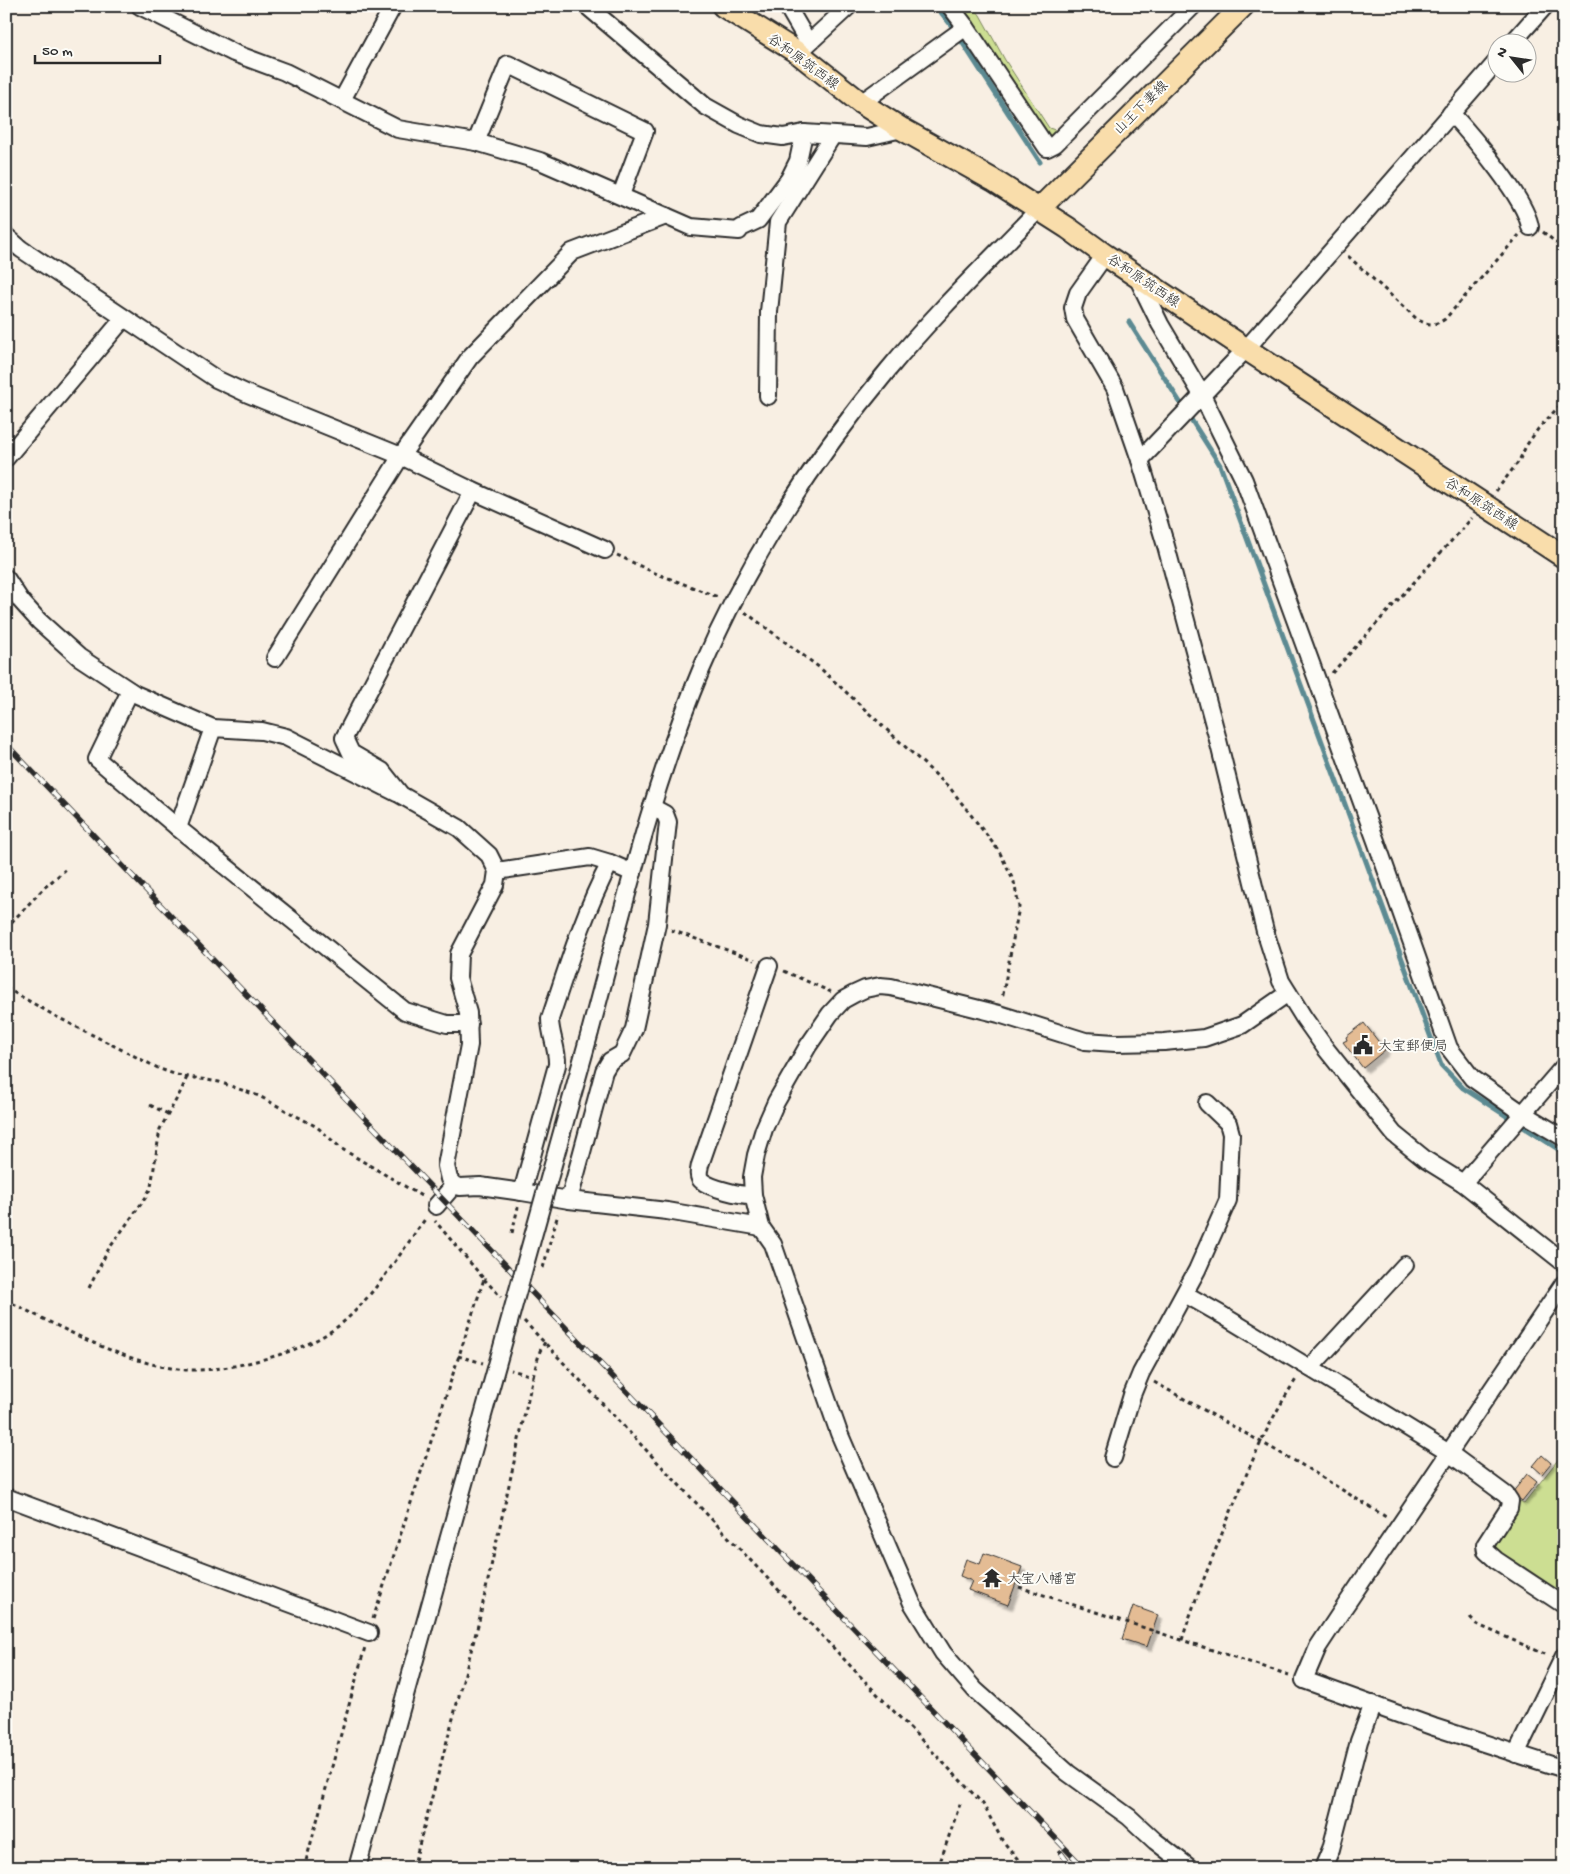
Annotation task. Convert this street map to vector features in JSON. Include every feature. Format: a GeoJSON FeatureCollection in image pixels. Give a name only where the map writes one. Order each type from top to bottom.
{"type":"FeatureCollection","features":[{"type":"Feature","properties":{"kind":"main road","name":"谷和原筑西線"},"geometry":{"type":"LineString","coordinates":[[723,6],[803,48],[861,103],[1039,209],[1246,349],[1564,557]]}},
{"type":"Feature","properties":{"kind":"main road","name":"山王下妻線"},"geometry":{"type":"LineString","coordinates":[[1039,209],[1243,6]]}},
{"type":"Feature","properties":{"kind":"street"},"geometry":{"type":"LineString","coordinates":[[140,6],[234,53],[285,72],[398,129],[476,142],[540,161],[691,227],[739,231],[741,228],[758,220],[789,179],[798,161],[804,133]]}},
{"type":"Feature","properties":{"kind":"street"},"geometry":{"type":"LineString","coordinates":[[342,100],[393,6]]}},
{"type":"Feature","properties":{"kind":"street"},"geometry":{"type":"LineString","coordinates":[[587,6],[705,106],[739,125],[761,134],[783,137],[804,133],[867,137],[902,129]]}},
{"type":"Feature","properties":{"kind":"street"},"geometry":{"type":"LineString","coordinates":[[787,6],[803,48],[849,6]]}},
{"type":"Feature","properties":{"kind":"street"},"geometry":{"type":"LineString","coordinates":[[950,6],[1047,148],[1055,144],[1193,6]]}},
{"type":"Feature","properties":{"kind":"street"},"geometry":{"type":"LineString","coordinates":[[1522,32],[1544,6]]}},
{"type":"Feature","properties":{"kind":"street"},"geometry":{"type":"LineString","coordinates":[[861,103],[966,27]]}},
{"type":"Feature","properties":{"kind":"street"},"geometry":{"type":"LineString","coordinates":[[476,142],[508,64],[645,131],[621,195]]}},
{"type":"Feature","properties":{"kind":"street"},"geometry":{"type":"LineString","coordinates":[[1140,460],[1246,349],[1488,71]]}},
{"type":"Feature","properties":{"kind":"street"},"geometry":{"type":"LineString","coordinates":[[1451,113],[1489,158],[1529,218],[1530,227]]}},
{"type":"Feature","properties":{"kind":"street"},"geometry":{"type":"LineString","coordinates":[[768,396],[769,312],[778,222],[832,135]]}},
{"type":"Feature","properties":{"kind":"street"},"geometry":{"type":"LineString","coordinates":[[357,1868],[633,873],[652,807],[684,712],[701,670],[733,603],[772,533],[841,429],[888,369],[1039,209]]}},
{"type":"Feature","properties":{"kind":"street"},"geometry":{"type":"LineString","coordinates":[[275,658],[401,456],[470,357],[572,252],[666,216]]}},
{"type":"Feature","properties":{"kind":"street"},"geometry":{"type":"LineString","coordinates":[[6,236],[21,249],[216,379],[248,394],[401,456],[473,491],[605,550]]}},
{"type":"Feature","properties":{"kind":"street"},"geometry":{"type":"LineString","coordinates":[[1105,255],[1078,293],[1073,308],[1075,319],[1115,388],[1140,460],[1166,546],[1204,688],[1276,969],[1288,993],[1326,1049],[1394,1134],[1426,1160],[1463,1183],[1564,1263]]}},
{"type":"Feature","properties":{"kind":"street"},"geometry":{"type":"LineString","coordinates":[[1136,275],[1160,324],[1202,395],[1244,480],[1449,1048],[1472,1078],[1522,1113],[1564,1138]]}},
{"type":"Feature","properties":{"kind":"street"},"geometry":{"type":"LineString","coordinates":[[6,458],[124,318]]}},
{"type":"Feature","properties":{"kind":"street"},"geometry":{"type":"LineString","coordinates":[[334,761],[344,738],[473,491]]}},
{"type":"Feature","properties":{"kind":"street"},"geometry":{"type":"LineString","coordinates":[[6,578],[21,601],[39,621],[80,657],[130,691],[213,728],[262,731],[286,737],[401,795],[459,828],[489,855],[497,871],[495,885],[459,954],[458,978],[468,1013],[469,1045],[446,1166],[449,1179],[454,1185],[460,1187],[480,1186],[566,1200],[667,1211],[761,1227]]}},
{"type":"Feature","properties":{"kind":"street"},"geometry":{"type":"LineString","coordinates":[[130,691],[98,759],[178,828],[405,1011],[447,1024],[469,1024]]}},
{"type":"Feature","properties":{"kind":"street"},"geometry":{"type":"LineString","coordinates":[[178,828],[213,728]]}},
{"type":"Feature","properties":{"kind":"street"},"geometry":{"type":"LineString","coordinates":[[344,738],[351,753],[382,771],[401,795]]}},
{"type":"Feature","properties":{"kind":"street"},"geometry":{"type":"LineString","coordinates":[[566,1200],[604,1071],[610,1061],[622,1054],[634,1029],[657,924],[668,822],[665,814],[652,807]]}},
{"type":"Feature","properties":{"kind":"street"},"geometry":{"type":"LineString","coordinates":[[497,871],[590,857],[610,862],[633,873]]}},
{"type":"Feature","properties":{"kind":"street"},"geometry":{"type":"LineString","coordinates":[[522,1192],[557,1065],[558,1053],[550,1028],[550,1018],[574,945],[610,862]]}},
{"type":"Feature","properties":{"kind":"street"},"geometry":{"type":"LineString","coordinates":[[753,1196],[732,1193],[703,1182],[699,1175],[700,1165],[769,966]]}},
{"type":"Feature","properties":{"kind":"street"},"geometry":{"type":"LineString","coordinates":[[1190,1868],[1129,1817],[1061,1767],[975,1690],[943,1653],[912,1603],[843,1442],[773,1244],[761,1227],[753,1196],[752,1177],[764,1129],[776,1102],[808,1046],[830,1014],[843,1000],[864,989],[880,986],[891,987],[1000,1014],[1085,1041],[1115,1043],[1164,1042],[1204,1038],[1242,1025],[1288,993]]}},
{"type":"Feature","properties":{"kind":"street"},"geometry":{"type":"LineString","coordinates":[[1463,1183],[1564,1066]]}},
{"type":"Feature","properties":{"kind":"street"},"geometry":{"type":"LineString","coordinates":[[1113,1458],[1140,1376],[1222,1218],[1228,1200],[1231,1134],[1228,1123],[1207,1103]]}},
{"type":"Feature","properties":{"kind":"street"},"geometry":{"type":"LineString","coordinates":[[433,1209],[454,1185]]}},
{"type":"Feature","properties":{"kind":"street"},"geometry":{"type":"LineString","coordinates":[[1308,1366],[1405,1265]]}},
{"type":"Feature","properties":{"kind":"street"},"geometry":{"type":"LineString","coordinates":[[1564,1282],[1318,1647],[1304,1680],[1434,1727],[1564,1769]]}},
{"type":"Feature","properties":{"kind":"street"},"geometry":{"type":"LineString","coordinates":[[1184,1294],[1308,1366],[1449,1453],[1506,1495],[1510,1501],[1509,1508],[1485,1545],[1486,1551],[1496,1560],[1564,1605]]}},
{"type":"Feature","properties":{"kind":"street"},"geometry":{"type":"LineString","coordinates":[[6,1497],[369,1633]]}},
{"type":"Feature","properties":{"kind":"street"},"geometry":{"type":"LineString","coordinates":[[1516,1754],[1562,1659]]}},
{"type":"Feature","properties":{"kind":"street"},"geometry":{"type":"LineString","coordinates":[[1323,1868],[1331,1848],[1359,1741],[1373,1704]]}},
{"type":"Feature","properties":{"kind":"path"},"geometry":{"type":"LineString","coordinates":[[1336,245],[1418,320],[1431,325],[1445,320],[1521,233],[1530,227],[1537,228],[1564,249]]}},
{"type":"Feature","properties":{"kind":"path"},"geometry":{"type":"LineString","coordinates":[[1320,687],[1507,478],[1519,461],[1526,446],[1564,401]]}},
{"type":"Feature","properties":{"kind":"path"},"geometry":{"type":"LineString","coordinates":[[605,550],[655,573],[733,603],[820,668],[950,788],[999,851],[1014,882],[1019,907],[1000,1014]]}},
{"type":"Feature","properties":{"kind":"path"},"geometry":{"type":"LineString","coordinates":[[6,928],[44,888],[65,870]]}},
{"type":"Feature","properties":{"kind":"path"},"geometry":{"type":"LineString","coordinates":[[657,924],[814,983],[843,1000]]}},
{"type":"Feature","properties":{"kind":"path"},"geometry":{"type":"LineString","coordinates":[[6,988],[57,1017],[144,1061],[169,1072],[242,1089],[291,1112],[317,1127],[342,1149],[427,1199],[443,1232],[504,1300]]}},
{"type":"Feature","properties":{"kind":"path"},"geometry":{"type":"LineString","coordinates":[[89,1288],[108,1250],[146,1197],[151,1187],[160,1129],[187,1077]]}},
{"type":"Feature","properties":{"kind":"path"},"geometry":{"type":"LineString","coordinates":[[150,1105],[168,1114]]}},
{"type":"Feature","properties":{"kind":"path"},"geometry":{"type":"LineString","coordinates":[[512,1233],[522,1192]]}},
{"type":"Feature","properties":{"kind":"path"},"geometry":{"type":"LineString","coordinates":[[543,1268],[566,1200]]}},
{"type":"Feature","properties":{"kind":"path"},"geometry":{"type":"LineString","coordinates":[[6,1300],[102,1346],[156,1365],[172,1369],[191,1370],[226,1368],[276,1356],[302,1347],[325,1335],[348,1319],[386,1275],[433,1209]]}},
{"type":"Feature","properties":{"kind":"path"},"geometry":{"type":"LineString","coordinates":[[304,1868],[369,1633],[484,1279]]}},
{"type":"Feature","properties":{"kind":"path"},"geometry":{"type":"LineString","coordinates":[[518,1314],[977,1797],[983,1804],[1002,1840],[1025,1868]]}},
{"type":"Feature","properties":{"kind":"path"},"geometry":{"type":"LineString","coordinates":[[413,1868],[479,1621],[533,1376],[540,1351],[545,1342]]}},
{"type":"Feature","properties":{"kind":"path"},"geometry":{"type":"LineString","coordinates":[[458,1356],[486,1364]]}},
{"type":"Feature","properties":{"kind":"path"},"geometry":{"type":"LineString","coordinates":[[1182,1640],[1213,1555],[1261,1441],[1280,1405],[1308,1366]]}},
{"type":"Feature","properties":{"kind":"path"},"geometry":{"type":"LineString","coordinates":[[505,1368],[533,1376]]}},
{"type":"Feature","properties":{"kind":"path"},"geometry":{"type":"LineString","coordinates":[[1140,1376],[1261,1441],[1400,1526]]}},
{"type":"Feature","properties":{"kind":"path"},"geometry":{"type":"LineString","coordinates":[[1019,1587],[1304,1680]]}},
{"type":"Feature","properties":{"kind":"path"},"geometry":{"type":"LineString","coordinates":[[1470,1618],[1476,1624],[1562,1659]]}},
{"type":"Feature","properties":{"kind":"path"},"geometry":{"type":"LineString","coordinates":[[938,1868],[961,1800]]}},
{"type":"Feature","properties":{"kind":"green space"},"geometry":{"type":"Polygon","coordinates":[[[956,6],[973,6],[980,15],[1005,60],[1049,128],[1058,131],[1050,139],[956,6]]]}},
{"type":"Feature","properties":{"kind":"green space"},"geometry":{"type":"Polygon","coordinates":[[[1564,1452],[1564,1599],[1490,1552],[1492,1542],[1520,1501],[1524,1503],[1564,1452]]]}},
{"type":"Feature","properties":{"kind":"building"},"geometry":{"type":"Polygon","coordinates":[[[1364,1023],[1385,1050],[1363,1068],[1343,1042],[1347,1040],[1346,1037],[1364,1023]]]}},
{"type":"Feature","properties":{"kind":"building"},"geometry":{"type":"Polygon","coordinates":[[[1542,1455],[1551,1463],[1542,1474],[1533,1466],[1542,1455]]]}},
{"type":"Feature","properties":{"kind":"building"},"geometry":{"type":"Polygon","coordinates":[[[1527,1474],[1537,1482],[1522,1501],[1512,1493],[1527,1474]]]}},
{"type":"Feature","properties":{"kind":"building","name":"大宝八幡宮"},"geometry":{"type":"Polygon","coordinates":[[[984,1553],[1022,1567],[1008,1605],[968,1590],[972,1581],[960,1576],[966,1559],[980,1564],[984,1553]]]}},
{"type":"Feature","properties":{"kind":"building"},"geometry":{"type":"Polygon","coordinates":[[[1133,1606],[1158,1615],[1147,1647],[1122,1639],[1133,1606]]]}},
{"type":"Feature","properties":{"kind":"waterway"},"geometry":{"type":"LineString","coordinates":[[936,6],[951,25],[1040,162]]}},
{"type":"Feature","properties":{"kind":"waterway"},"geometry":{"type":"LineString","coordinates":[[1129,322],[1220,465],[1441,1065],[1463,1088],[1564,1153]]}},
{"type":"Feature","properties":{"kind":"railway"},"geometry":{"type":"LineString","coordinates":[[6,744],[1084,1868]]}},
{"type":"Feature","properties":{"kind":"railway"},"geometry":{"type":"LineString","coordinates":[[1061,1853],[1072,1868]]}},
{"type":"Feature","properties":{"kind":"place","name":"大宝郵便局"},"geometry":{"type":"Point","coordinates":[1363,1045]}},
{"type":"Feature","properties":{"kind":"place","name":"大宝八幡宮"},"geometry":{"type":"Point","coordinates":[992,1578]}}]}
